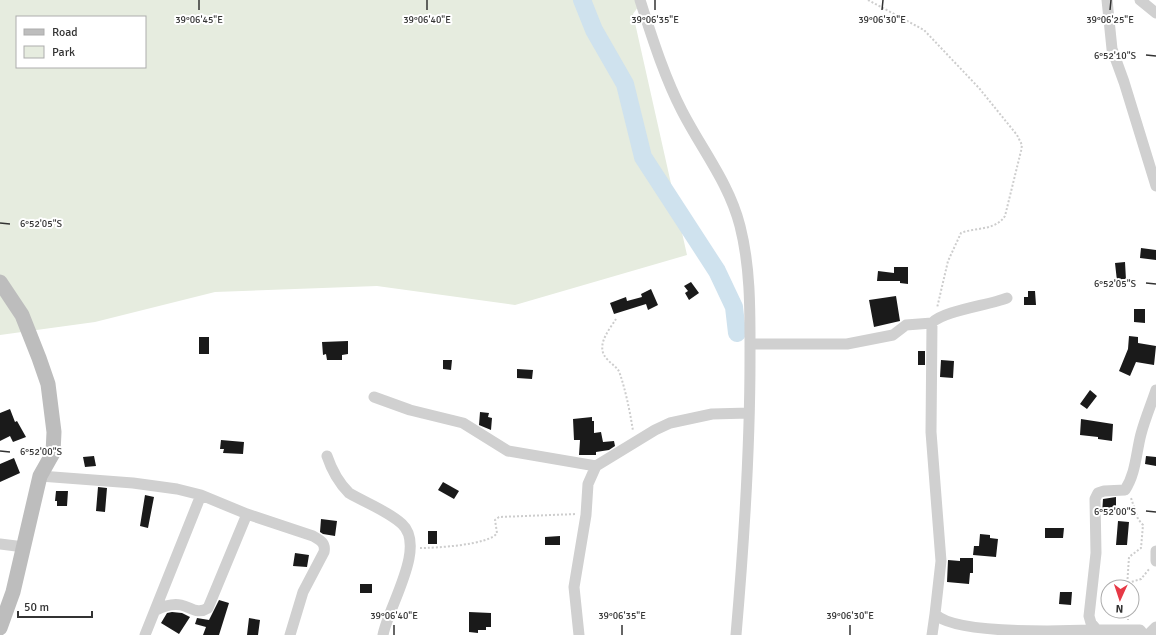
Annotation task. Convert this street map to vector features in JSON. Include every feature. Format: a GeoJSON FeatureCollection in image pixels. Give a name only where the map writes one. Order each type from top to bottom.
{"type":"FeatureCollection","features":[{"type":"Feature","properties":{"kind":"street"},"geometry":{"type":"LineString","coordinates":[[640,0],[663,67],[681,111],[719,174],[740,226],[747,266],[750,302],[748,466],[736,635]]}},
{"type":"Feature","properties":{"kind":"street"},"geometry":{"type":"LineString","coordinates":[[1107,0],[1112,49],[1124,82],[1156,186]]}},
{"type":"Feature","properties":{"kind":"street"},"geometry":{"type":"LineString","coordinates":[[1140,0],[1156,13]]}},
{"type":"Feature","properties":{"kind":"street"},"geometry":{"type":"LineString","coordinates":[[0,282],[13,301],[28,328],[48,384],[54,425],[53,453],[40,476],[13,592],[0,628]]}},
{"type":"Feature","properties":{"kind":"street"},"geometry":{"type":"LineString","coordinates":[[750,344],[846,344],[893,335],[906,325],[934,321],[943,315],[994,303],[1008,298]]}},
{"type":"Feature","properties":{"kind":"street"},"geometry":{"type":"LineString","coordinates":[[932,635],[941,561],[932,432],[934,321]]}},
{"type":"Feature","properties":{"kind":"street"},"geometry":{"type":"LineString","coordinates":[[1097,630],[1090,623],[1089,616],[1096,553],[1095,499],[1098,493],[1104,491],[1125,490],[1132,477],[1141,433],[1156,390]]}},
{"type":"Feature","properties":{"kind":"street"},"geometry":{"type":"LineString","coordinates":[[374,397],[410,410],[462,423],[508,452],[596,466]]}},
{"type":"Feature","properties":{"kind":"street"},"geometry":{"type":"LineString","coordinates":[[579,635],[574,587],[586,515],[588,484],[596,466],[655,430],[677,421],[712,414],[749,413]]}},
{"type":"Feature","properties":{"kind":"street"},"geometry":{"type":"LineString","coordinates":[[327,456],[336,478],[349,493],[403,524],[410,536],[406,573],[393,602],[383,635]]}},
{"type":"Feature","properties":{"kind":"street"},"geometry":{"type":"LineString","coordinates":[[40,476],[133,483],[177,489],[201,495],[247,514],[321,540],[325,548],[322,557],[303,592],[290,635]]}},
{"type":"Feature","properties":{"kind":"street"},"geometry":{"type":"LineString","coordinates":[[145,635],[201,495]]}},
{"type":"Feature","properties":{"kind":"street"},"geometry":{"type":"LineString","coordinates":[[156,610],[171,605],[181,605],[198,611],[203,611],[208,608],[247,514]]}},
{"type":"Feature","properties":{"kind":"street"},"geometry":{"type":"LineString","coordinates":[[0,544],[24,546]]}},
{"type":"Feature","properties":{"kind":"street"},"geometry":{"type":"LineString","coordinates":[[1156,551],[1156,560]]}},
{"type":"Feature","properties":{"kind":"street"},"geometry":{"type":"LineString","coordinates":[[935,614],[946,623],[980,629],[1039,633],[1097,630],[1124,633],[1140,630],[1144,635]]}},
{"type":"Feature","properties":{"kind":"street"},"geometry":{"type":"LineString","coordinates":[[1148,635],[1156,627]]}},
{"type":"Feature","properties":{"kind":"path"},"geometry":{"type":"LineString","coordinates":[[868,0],[909,21],[929,34],[979,88],[1017,135],[1022,144],[1020,158],[1005,216],[1001,222],[993,226],[966,231],[959,237],[948,261],[940,288],[934,321]]}},
{"type":"Feature","properties":{"kind":"path"},"geometry":{"type":"LineString","coordinates":[[616,319],[604,337],[603,350],[605,357],[615,366],[620,374],[635,442]]}},
{"type":"Feature","properties":{"kind":"path"},"geometry":{"type":"LineString","coordinates":[[1125,490],[1131,499],[1138,519],[1143,527],[1141,548],[1129,557],[1128,579]]}},
{"type":"Feature","properties":{"kind":"path"},"geometry":{"type":"LineString","coordinates":[[410,547],[439,547],[491,538],[497,532],[495,520],[502,516],[586,515]]}},
{"type":"Feature","properties":{"kind":"path"},"geometry":{"type":"LineString","coordinates":[[1140,579],[1156,560]]}},
{"type":"Feature","properties":{"kind":"green space"},"geometry":{"type":"Polygon","coordinates":[[[0,0],[643,0],[633,14],[687,255],[515,305],[377,286],[215,292],[95,322],[0,335],[0,0]]]}},
{"type":"Feature","properties":{"kind":"building"},"geometry":{"type":"Polygon","coordinates":[[[1141,248],[1156,250],[1156,260],[1140,258],[1141,248]]]}},
{"type":"Feature","properties":{"kind":"building"},"geometry":{"type":"Polygon","coordinates":[[[1125,262],[1126,280],[1117,281],[1115,263],[1125,262]]]}},
{"type":"Feature","properties":{"kind":"building"},"geometry":{"type":"Polygon","coordinates":[[[894,267],[908,267],[908,284],[900,283],[900,281],[877,281],[878,271],[894,273],[894,267]]]}},
{"type":"Feature","properties":{"kind":"building"},"geometry":{"type":"Polygon","coordinates":[[[691,282],[699,293],[689,300],[685,293],[688,291],[684,286],[691,282]]]}},
{"type":"Feature","properties":{"kind":"building"},"geometry":{"type":"Polygon","coordinates":[[[651,289],[658,305],[648,310],[646,304],[614,314],[610,303],[626,297],[627,301],[642,297],[641,294],[651,289]]]}},
{"type":"Feature","properties":{"kind":"building"},"geometry":{"type":"Polygon","coordinates":[[[1028,291],[1035,291],[1036,305],[1024,305],[1024,297],[1028,297],[1028,291]]]}},
{"type":"Feature","properties":{"kind":"building"},"geometry":{"type":"Polygon","coordinates":[[[896,296],[900,321],[874,327],[869,300],[896,296]]]}},
{"type":"Feature","properties":{"kind":"building"},"geometry":{"type":"Polygon","coordinates":[[[1134,309],[1145,309],[1145,323],[1134,322],[1134,309]]]}},
{"type":"Feature","properties":{"kind":"building"},"geometry":{"type":"Polygon","coordinates":[[[1129,336],[1138,337],[1138,343],[1156,346],[1154,365],[1136,362],[1130,376],[1119,371],[1128,349],[1129,336]]]}},
{"type":"Feature","properties":{"kind":"building"},"geometry":{"type":"Polygon","coordinates":[[[199,337],[209,337],[209,354],[199,354],[199,337]]]}},
{"type":"Feature","properties":{"kind":"building"},"geometry":{"type":"Polygon","coordinates":[[[348,341],[348,354],[342,355],[342,360],[327,360],[326,354],[323,355],[322,342],[348,341]]]}},
{"type":"Feature","properties":{"kind":"building"},"geometry":{"type":"Polygon","coordinates":[[[918,351],[925,351],[925,365],[918,365],[918,351]]]}},
{"type":"Feature","properties":{"kind":"building"},"geometry":{"type":"Polygon","coordinates":[[[443,360],[452,360],[451,370],[443,369],[443,360]]]}},
{"type":"Feature","properties":{"kind":"building"},"geometry":{"type":"Polygon","coordinates":[[[941,360],[954,361],[953,378],[940,377],[941,360]]]}},
{"type":"Feature","properties":{"kind":"building"},"geometry":{"type":"Polygon","coordinates":[[[517,369],[533,370],[532,379],[517,378],[517,369]]]}},
{"type":"Feature","properties":{"kind":"building"},"geometry":{"type":"Polygon","coordinates":[[[1090,390],[1097,396],[1087,409],[1080,404],[1090,390]]]}},
{"type":"Feature","properties":{"kind":"building"},"geometry":{"type":"Polygon","coordinates":[[[10,409],[15,422],[17,421],[26,437],[13,442],[10,436],[0,441],[0,413],[10,409]]]}},
{"type":"Feature","properties":{"kind":"building"},"geometry":{"type":"Polygon","coordinates":[[[480,412],[489,413],[488,417],[492,418],[491,430],[479,425],[480,412]]]}},
{"type":"Feature","properties":{"kind":"building"},"geometry":{"type":"Polygon","coordinates":[[[592,417],[592,421],[594,421],[594,433],[601,432],[603,442],[614,441],[615,446],[609,450],[596,452],[596,455],[579,455],[580,440],[574,440],[573,419],[592,417]]]}},
{"type":"Feature","properties":{"kind":"building"},"geometry":{"type":"Polygon","coordinates":[[[1081,419],[1113,424],[1112,441],[1098,439],[1098,437],[1080,435],[1081,419]]]}},
{"type":"Feature","properties":{"kind":"building"},"geometry":{"type":"Polygon","coordinates":[[[221,440],[244,442],[243,454],[223,453],[224,449],[220,449],[221,440]]]}},
{"type":"Feature","properties":{"kind":"building"},"geometry":{"type":"Polygon","coordinates":[[[94,456],[96,466],[85,467],[83,457],[94,456]]]}},
{"type":"Feature","properties":{"kind":"building"},"geometry":{"type":"Polygon","coordinates":[[[1146,456],[1156,457],[1156,466],[1145,464],[1146,456]]]}},
{"type":"Feature","properties":{"kind":"building"},"geometry":{"type":"Polygon","coordinates":[[[14,458],[20,473],[0,482],[0,464],[14,458]]]}},
{"type":"Feature","properties":{"kind":"building"},"geometry":{"type":"Polygon","coordinates":[[[443,482],[459,491],[454,499],[438,490],[443,482]]]}},
{"type":"Feature","properties":{"kind":"building"},"geometry":{"type":"Polygon","coordinates":[[[98,487],[107,488],[105,512],[96,511],[98,487]]]}},
{"type":"Feature","properties":{"kind":"building"},"geometry":{"type":"Polygon","coordinates":[[[56,491],[68,491],[67,506],[57,506],[57,501],[55,501],[56,491]]]}},
{"type":"Feature","properties":{"kind":"building"},"geometry":{"type":"Polygon","coordinates":[[[145,495],[154,497],[148,528],[140,526],[145,495]]]}},
{"type":"Feature","properties":{"kind":"building"},"geometry":{"type":"Polygon","coordinates":[[[1116,497],[1116,514],[1102,514],[1103,499],[1116,497]]]}},
{"type":"Feature","properties":{"kind":"building"},"geometry":{"type":"Polygon","coordinates":[[[321,519],[337,521],[335,536],[320,532],[321,519]]]}},
{"type":"Feature","properties":{"kind":"building"},"geometry":{"type":"Polygon","coordinates":[[[1118,521],[1129,522],[1127,545],[1116,545],[1118,521]]]}},
{"type":"Feature","properties":{"kind":"building"},"geometry":{"type":"Polygon","coordinates":[[[1045,528],[1064,528],[1063,538],[1045,538],[1045,528]]]}},
{"type":"Feature","properties":{"kind":"building"},"geometry":{"type":"Polygon","coordinates":[[[428,531],[437,531],[437,544],[428,544],[428,531]]]}},
{"type":"Feature","properties":{"kind":"building"},"geometry":{"type":"Polygon","coordinates":[[[980,534],[990,535],[990,538],[998,539],[996,557],[973,555],[974,546],[979,546],[980,534]]]}},
{"type":"Feature","properties":{"kind":"building"},"geometry":{"type":"Polygon","coordinates":[[[560,536],[560,545],[545,545],[545,537],[560,536]]]}},
{"type":"Feature","properties":{"kind":"building"},"geometry":{"type":"Polygon","coordinates":[[[295,553],[309,555],[307,567],[293,566],[295,553]]]}},
{"type":"Feature","properties":{"kind":"building"},"geometry":{"type":"Polygon","coordinates":[[[960,558],[973,558],[973,573],[970,573],[969,584],[947,582],[948,560],[960,561],[960,558]]]}},
{"type":"Feature","properties":{"kind":"building"},"geometry":{"type":"Polygon","coordinates":[[[360,584],[372,584],[372,593],[360,593],[360,584]]]}},
{"type":"Feature","properties":{"kind":"building"},"geometry":{"type":"Polygon","coordinates":[[[1060,592],[1072,592],[1071,605],[1059,604],[1060,592]]]}},
{"type":"Feature","properties":{"kind":"building"},"geometry":{"type":"Polygon","coordinates":[[[219,600],[229,603],[219,635],[203,635],[206,627],[195,624],[197,618],[209,620],[219,600]]]}},
{"type":"Feature","properties":{"kind":"building"},"geometry":{"type":"Polygon","coordinates":[[[469,612],[491,613],[491,627],[486,627],[486,630],[478,630],[478,633],[469,632],[469,612]]]}},
{"type":"Feature","properties":{"kind":"building"},"geometry":{"type":"Polygon","coordinates":[[[167,613],[182,613],[190,617],[179,634],[161,623],[167,613]]]}},
{"type":"Feature","properties":{"kind":"building"},"geometry":{"type":"Polygon","coordinates":[[[249,618],[260,620],[258,635],[247,635],[249,618]]]}},
{"type":"Feature","properties":{"kind":"waterway"},"geometry":{"type":"LineString","coordinates":[[582,0],[594,30],[625,84],[643,157],[717,271],[734,307],[737,333]]}}]}
